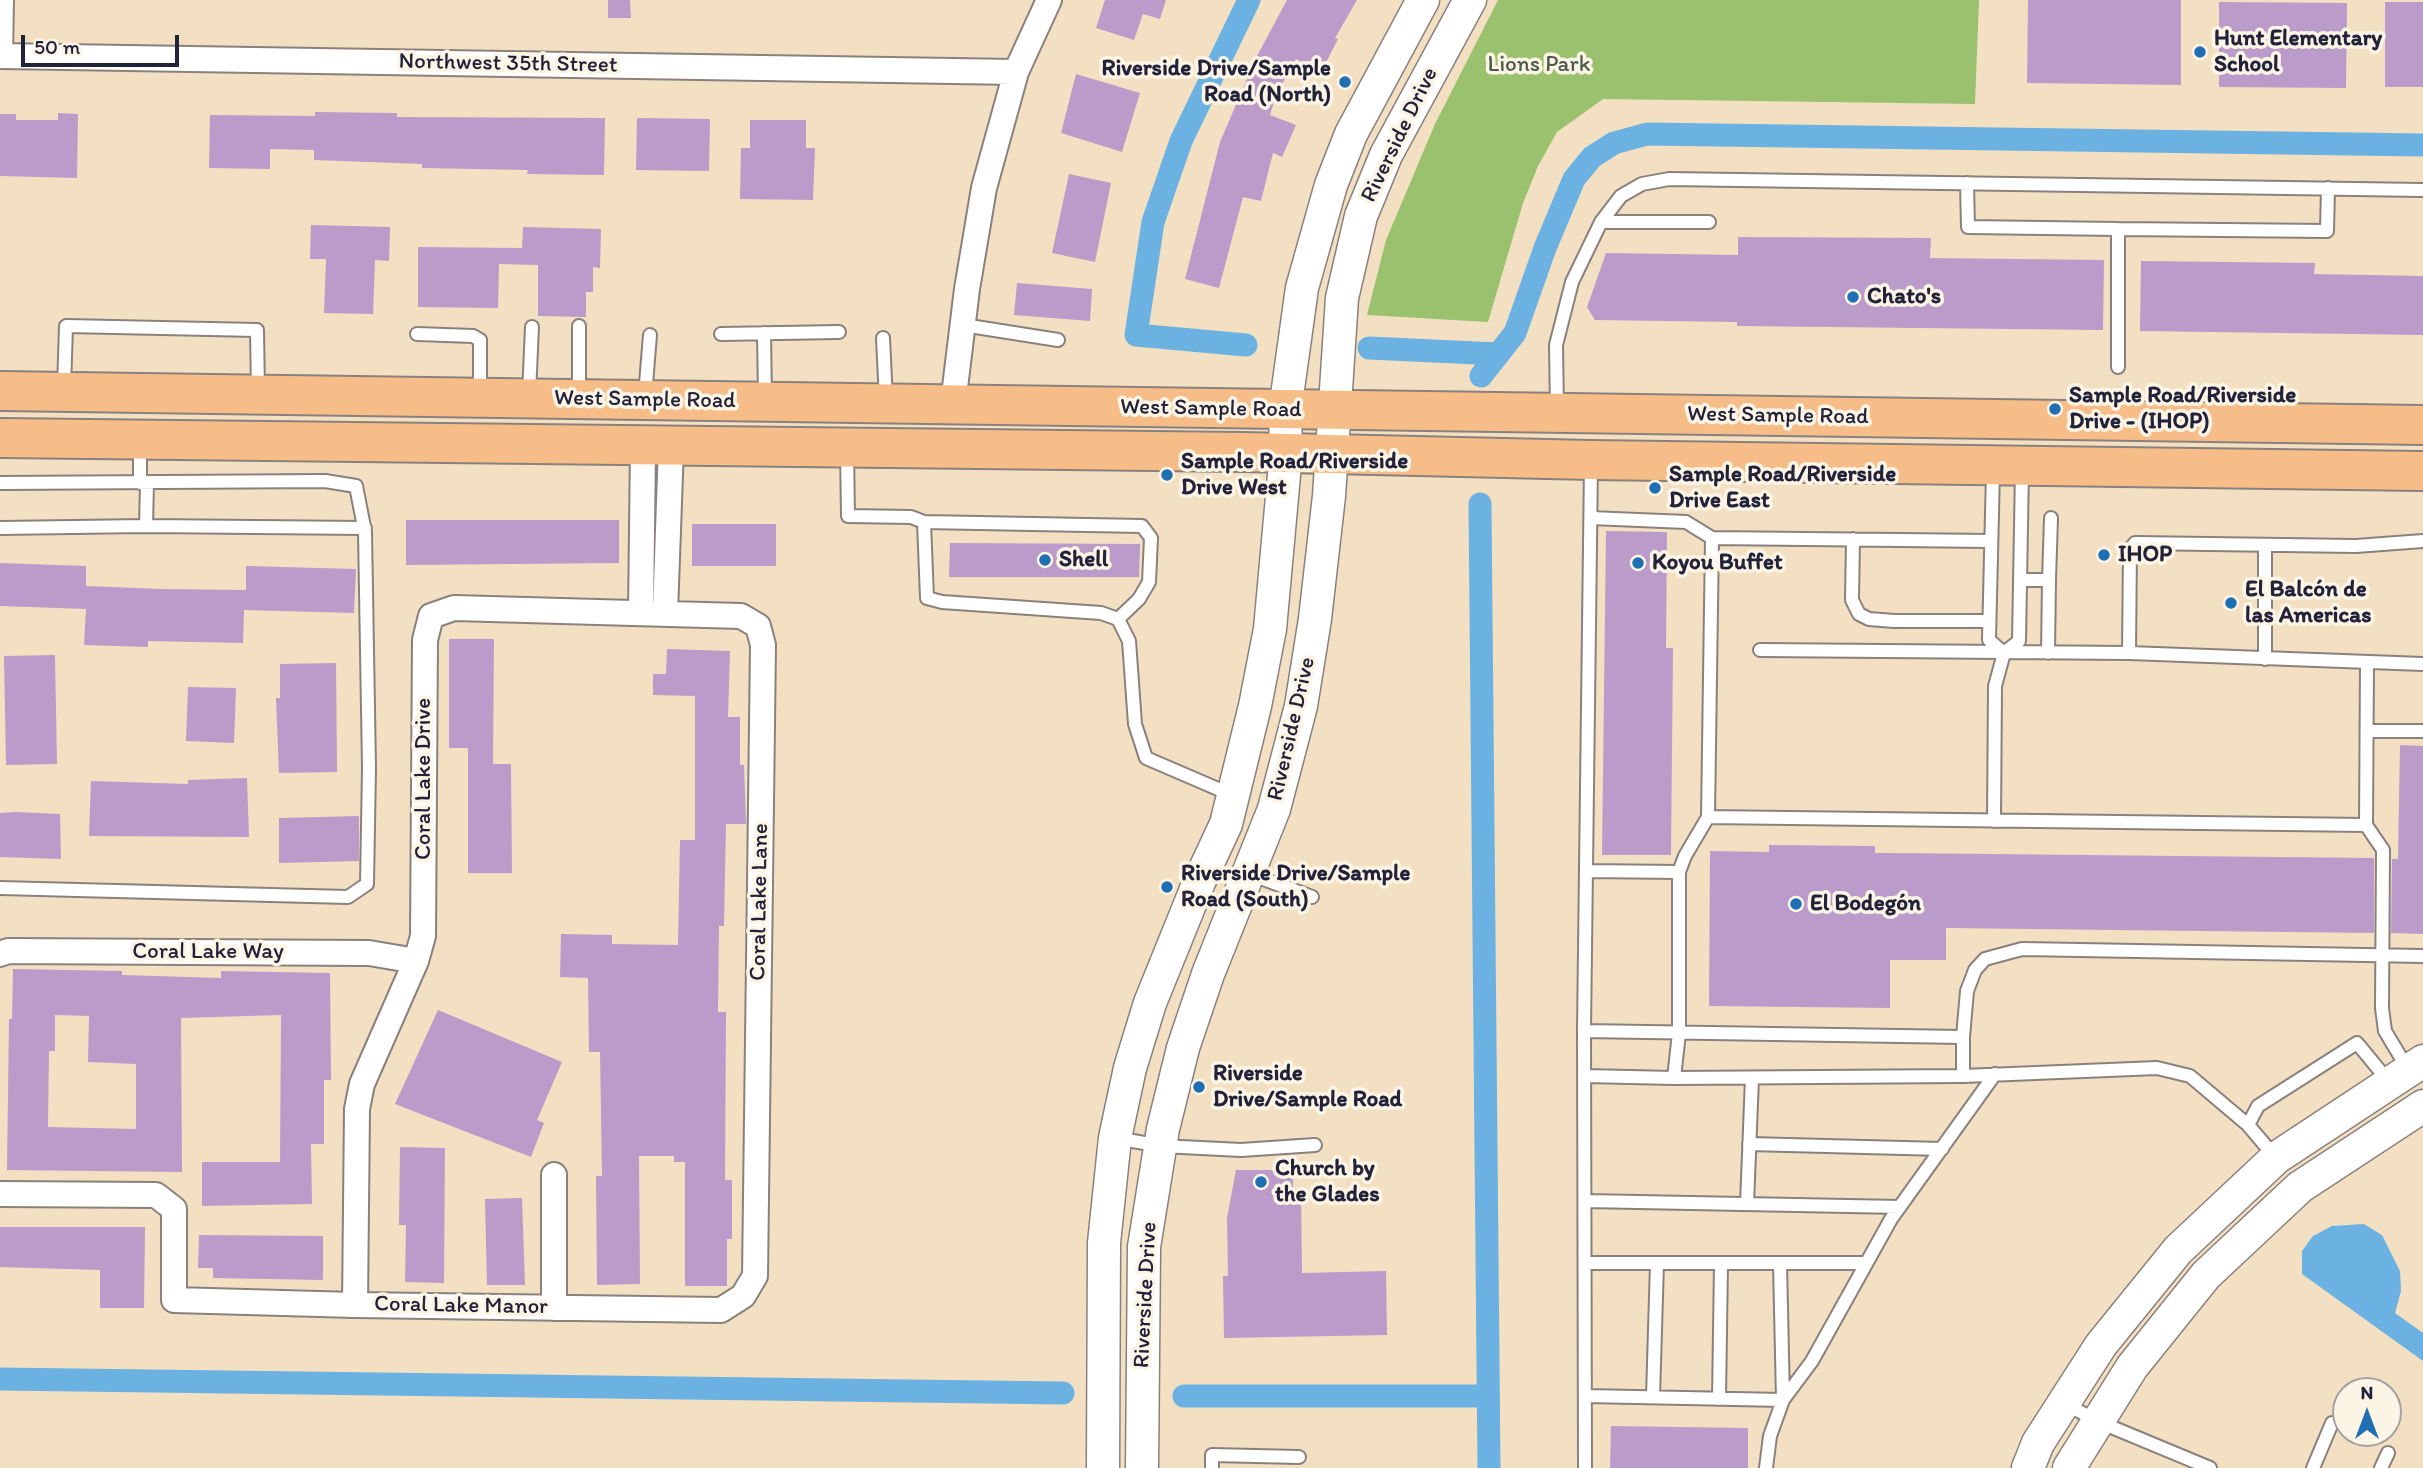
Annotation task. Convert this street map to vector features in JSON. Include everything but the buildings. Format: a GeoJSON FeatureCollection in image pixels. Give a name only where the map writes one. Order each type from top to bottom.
{"type":"FeatureCollection","features":[{"type":"Feature","properties":{"kind":"main road","name":"West Sample Road"},"geometry":{"type":"LineString","coordinates":[[0,391],[2423,425]]}},
{"type":"Feature","properties":{"kind":"main road"},"geometry":{"type":"LineString","coordinates":[[1844,464],[1877,444],[1978,444],[2010,418]]}},
{"type":"Feature","properties":{"kind":"main road"},"geometry":{"type":"LineString","coordinates":[[2008,466],[2028,442],[2178,440],[2217,422]]}},
{"type":"Feature","properties":{"kind":"main road","name":"West Sample Road"},"geometry":{"type":"LineString","coordinates":[[0,438],[1286,453],[1591,460],[2423,471]]}},
{"type":"Feature","properties":{"kind":"street"},"geometry":{"type":"LineString","coordinates":[[0,56],[1,0]]}},
{"type":"Feature","properties":{"kind":"street"},"geometry":{"type":"LineString","coordinates":[[953,404],[984,188],[1016,72],[1049,0]]}},
{"type":"Feature","properties":{"kind":"street","name":"Riverside Drive"},"geometry":{"type":"LineString","coordinates":[[1103,1468],[1104,1243],[1115,1138],[1130,1068],[1150,1003],[1199,882],[1226,824],[1270,629],[1286,453],[1285,410],[1302,289],[1331,184],[1368,98],[1423,0]]}},
{"type":"Feature","properties":{"kind":"street","name":"Riverside Drive"},"geometry":{"type":"LineString","coordinates":[[1142,1468],[1144,1247],[1161,1146],[1183,1048],[1274,809],[1301,706],[1315,619],[1332,454],[1332,410],[1342,298],[1361,216],[1386,155],[1470,0]]}},
{"type":"Feature","properties":{"kind":"street","name":"Northwest 35th Street"},"geometry":{"type":"LineString","coordinates":[[0,56],[1016,72]]}},
{"type":"Feature","properties":{"kind":"street"},"geometry":{"type":"LineString","coordinates":[[653,612],[657,447]]}},
{"type":"Feature","properties":{"kind":"street","name":"Coral Lake Drive"},"geometry":{"type":"LineString","coordinates":[[355,1305],[357,1109],[362,1084],[416,961],[423,936],[425,640],[432,616],[454,608],[653,612]]}},
{"type":"Feature","properties":{"kind":"street","name":"Coral Lake Lane"},"geometry":{"type":"LineString","coordinates":[[653,612],[741,616],[758,626],[764,645],[755,1276],[743,1296]]}},
{"type":"Feature","properties":{"kind":"street","name":"Coral Lake Way"},"geometry":{"type":"LineString","coordinates":[[0,954],[8,951],[369,953],[416,961]]}},
{"type":"Feature","properties":{"kind":"street"},"geometry":{"type":"LineString","coordinates":[[2028,1468],[2038,1443],[2101,1345],[2178,1250],[2276,1158],[2407,1072]]}},
{"type":"Feature","properties":{"kind":"street"},"geometry":{"type":"LineString","coordinates":[[2069,1468],[2132,1367],[2206,1275],[2300,1187],[2423,1106]]}},
{"type":"Feature","properties":{"kind":"street"},"geometry":{"type":"LineString","coordinates":[[2276,1158],[2300,1187]]}},
{"type":"Feature","properties":{"kind":"street"},"geometry":{"type":"LineString","coordinates":[[554,1175],[554,1308]]}},
{"type":"Feature","properties":{"kind":"street","name":"Coral Lake Manor"},"geometry":{"type":"LineString","coordinates":[[0,1194],[156,1195],[174,1209],[174,1300],[721,1310],[743,1296]]}},
{"type":"Feature","properties":{"kind":"lane"},"geometry":{"type":"LineString","coordinates":[[1557,413],[1556,345],[1561,314],[1572,282],[1601,222],[1621,196],[1642,184],[1669,179],[2423,190]]}},
{"type":"Feature","properties":{"kind":"lane"},"geometry":{"type":"LineString","coordinates":[[1967,183],[1968,227],[2327,231],[2328,188]]}},
{"type":"Feature","properties":{"kind":"lane"},"geometry":{"type":"LineString","coordinates":[[1601,222],[1709,222]]}},
{"type":"Feature","properties":{"kind":"lane"},"geometry":{"type":"LineString","coordinates":[[2118,229],[2118,367]]}},
{"type":"Feature","properties":{"kind":"lane"},"geometry":{"type":"LineString","coordinates":[[963,325],[1058,340]]}},
{"type":"Feature","properties":{"kind":"lane"},"geometry":{"type":"LineString","coordinates":[[64,392],[66,326],[257,330],[258,394]]}},
{"type":"Feature","properties":{"kind":"lane"},"geometry":{"type":"LineString","coordinates":[[579,326],[579,399]]}},
{"type":"Feature","properties":{"kind":"lane"},"geometry":{"type":"LineString","coordinates":[[529,398],[532,327]]}},
{"type":"Feature","properties":{"kind":"lane"},"geometry":{"type":"LineString","coordinates":[[721,334],[839,332]]}},
{"type":"Feature","properties":{"kind":"lane"},"geometry":{"type":"LineString","coordinates":[[764,333],[765,402]]}},
{"type":"Feature","properties":{"kind":"lane"},"geometry":{"type":"LineString","coordinates":[[417,334],[473,336],[480,340],[480,397]]}},
{"type":"Feature","properties":{"kind":"lane"},"geometry":{"type":"LineString","coordinates":[[645,400],[650,335]]}},
{"type":"Feature","properties":{"kind":"lane"},"geometry":{"type":"LineString","coordinates":[[883,338],[886,403]]}},
{"type":"Feature","properties":{"kind":"lane"},"geometry":{"type":"LineString","coordinates":[[140,440],[146,526]]}},
{"type":"Feature","properties":{"kind":"lane"},"geometry":{"type":"LineString","coordinates":[[848,449],[848,516],[911,517],[925,522],[1142,526],[1151,538],[1149,582],[1139,599],[1118,619]]}},
{"type":"Feature","properties":{"kind":"lane"},"geometry":{"type":"LineString","coordinates":[[1585,1468],[1584,1031],[1591,460]]}},
{"type":"Feature","properties":{"kind":"lane"},"geometry":{"type":"LineString","coordinates":[[2004,653],[1989,640],[1989,621],[1991,541],[2008,466]]}},
{"type":"Feature","properties":{"kind":"lane"},"geometry":{"type":"LineString","coordinates":[[1994,821],[1995,686],[2004,653],[2019,641],[2020,580],[2008,466]]}},
{"type":"Feature","properties":{"kind":"lane"},"geometry":{"type":"LineString","coordinates":[[0,483],[325,481],[356,486],[365,528],[369,627],[367,884],[348,897],[0,888]]}},
{"type":"Feature","properties":{"kind":"lane"},"geometry":{"type":"LineString","coordinates":[[2048,653],[2050,518]]}},
{"type":"Feature","properties":{"kind":"lane"},"geometry":{"type":"LineString","coordinates":[[1591,519],[1686,522],[1712,538],[1991,541]]}},
{"type":"Feature","properties":{"kind":"lane"},"geometry":{"type":"LineString","coordinates":[[925,522],[927,598],[942,602],[1101,613],[1118,619],[1129,641],[1135,724],[1146,758],[1233,795]]}},
{"type":"Feature","properties":{"kind":"lane"},"geometry":{"type":"LineString","coordinates":[[0,528],[365,528]]}},
{"type":"Feature","properties":{"kind":"lane"},"geometry":{"type":"LineString","coordinates":[[1674,1078],[1679,1033],[1679,872],[1685,856],[1708,817],[1712,538]]}},
{"type":"Feature","properties":{"kind":"lane"},"geometry":{"type":"LineString","coordinates":[[1853,540],[1852,600],[1859,614],[1869,619],[1894,621],[1989,621]]}},
{"type":"Feature","properties":{"kind":"lane"},"geometry":{"type":"LineString","coordinates":[[2129,653],[2132,545],[2140,542],[2356,546],[2423,541]]}},
{"type":"Feature","properties":{"kind":"lane"},"geometry":{"type":"LineString","coordinates":[[2265,545],[2265,659]]}},
{"type":"Feature","properties":{"kind":"lane"},"geometry":{"type":"LineString","coordinates":[[2020,580],[2049,580]]}},
{"type":"Feature","properties":{"kind":"lane"},"geometry":{"type":"LineString","coordinates":[[1760,650],[2129,653],[2423,664]]}},
{"type":"Feature","properties":{"kind":"lane"},"geometry":{"type":"LineString","coordinates":[[2367,663],[2366,825],[2383,850],[2385,1031],[2407,1072]]}},
{"type":"Feature","properties":{"kind":"lane"},"geometry":{"type":"LineString","coordinates":[[2367,731],[2423,731]]}},
{"type":"Feature","properties":{"kind":"lane"},"geometry":{"type":"LineString","coordinates":[[1708,817],[2366,825]]}},
{"type":"Feature","properties":{"kind":"lane"},"geometry":{"type":"LineString","coordinates":[[1587,871],[1679,872]]}},
{"type":"Feature","properties":{"kind":"lane"},"geometry":{"type":"LineString","coordinates":[[1250,874],[1312,897]]}},
{"type":"Feature","properties":{"kind":"lane"},"geometry":{"type":"LineString","coordinates":[[1963,1076],[1967,991],[1975,970],[1984,959],[2003,952],[2022,949],[2423,956]]}},
{"type":"Feature","properties":{"kind":"lane"},"geometry":{"type":"LineString","coordinates":[[1584,1031],[1963,1037]]}},
{"type":"Feature","properties":{"kind":"lane"},"geometry":{"type":"LineString","coordinates":[[2248,1125],[2258,1106],[2357,1042],[2407,1072]]}},
{"type":"Feature","properties":{"kind":"lane"},"geometry":{"type":"LineString","coordinates":[[1585,1076],[1963,1076],[2157,1068],[2190,1076],[2248,1125],[2276,1158]]}},
{"type":"Feature","properties":{"kind":"lane"},"geometry":{"type":"LineString","coordinates":[[1766,1468],[1770,1436],[1783,1400],[1812,1362],[1900,1207],[1995,1074]]}},
{"type":"Feature","properties":{"kind":"lane"},"geometry":{"type":"LineString","coordinates":[[1747,1204],[1752,1078]]}},
{"type":"Feature","properties":{"kind":"lane"},"geometry":{"type":"LineString","coordinates":[[1115,1138],[1161,1146],[1241,1150],[1315,1145]]}},
{"type":"Feature","properties":{"kind":"lane"},"geometry":{"type":"LineString","coordinates":[[1749,1144],[1942,1149]]}},
{"type":"Feature","properties":{"kind":"lane"},"geometry":{"type":"LineString","coordinates":[[1586,1201],[1900,1207]]}},
{"type":"Feature","properties":{"kind":"lane"},"geometry":{"type":"LineString","coordinates":[[1586,1263],[1866,1263]]}},
{"type":"Feature","properties":{"kind":"lane"},"geometry":{"type":"LineString","coordinates":[[1653,1398],[1657,1263]]}},
{"type":"Feature","properties":{"kind":"lane"},"geometry":{"type":"LineString","coordinates":[[1718,1399],[1721,1263]]}},
{"type":"Feature","properties":{"kind":"lane"},"geometry":{"type":"LineString","coordinates":[[1780,1263],[1783,1400]]}},
{"type":"Feature","properties":{"kind":"lane"},"geometry":{"type":"LineString","coordinates":[[1586,1396],[1783,1400]]}},
{"type":"Feature","properties":{"kind":"lane"},"geometry":{"type":"LineString","coordinates":[[2064,1403],[2097,1421],[2210,1468]]}},
{"type":"Feature","properties":{"kind":"lane"},"geometry":{"type":"LineString","coordinates":[[2313,1468],[2332,1423]]}},
{"type":"Feature","properties":{"kind":"lane"},"geometry":{"type":"LineString","coordinates":[[2381,1468],[2388,1453]]}},
{"type":"Feature","properties":{"kind":"lane"},"geometry":{"type":"LineString","coordinates":[[1212,1468],[1212,1455],[1299,1457]]}},
{"type":"Feature","properties":{"kind":"green space","name":"Lions Park"},"geometry":{"type":"Polygon","coordinates":[[[1498,0],[1979,0],[1975,104],[1603,99],[1557,132],[1538,166],[1523,203],[1488,322],[1367,315],[1386,240],[1435,124],[1498,0]]]}},
{"type":"Feature","properties":{"kind":"water"},"geometry":{"type":"Polygon","coordinates":[[[2364,1224],[2382,1235],[2400,1271],[2401,1291],[2395,1313],[2423,1333],[2423,1361],[2302,1274],[2302,1251],[2313,1236],[2332,1226],[2364,1224]]]}},
{"type":"Feature","properties":{"kind":"waterway"},"geometry":{"type":"LineString","coordinates":[[1246,345],[1136,335],[1153,222],[1181,141],[1249,0]]}},
{"type":"Feature","properties":{"kind":"waterway"},"geometry":{"type":"LineString","coordinates":[[1481,376],[1515,333],[1545,248],[1574,179],[1592,157],[1614,143],[1647,134],[2423,145]]}},
{"type":"Feature","properties":{"kind":"waterway"},"geometry":{"type":"LineString","coordinates":[[1369,348],[1498,354]]}},
{"type":"Feature","properties":{"kind":"waterway"},"geometry":{"type":"LineString","coordinates":[[1480,504],[1489,1468]]}},
{"type":"Feature","properties":{"kind":"waterway"},"geometry":{"type":"LineString","coordinates":[[0,1379],[1063,1393]]}},
{"type":"Feature","properties":{"kind":"waterway"},"geometry":{"type":"LineString","coordinates":[[1184,1396],[1488,1396]]}},
{"type":"Feature","properties":{"kind":"place","name":"Hunt Elementary School"},"geometry":{"type":"Point","coordinates":[2200,52]}},
{"type":"Feature","properties":{"kind":"place","name":"Riverside Drive/Sample Road (North)"},"geometry":{"type":"Point","coordinates":[1345,82]}},
{"type":"Feature","properties":{"kind":"place","name":"Chato's"},"geometry":{"type":"Point","coordinates":[1853,297]}},
{"type":"Feature","properties":{"kind":"place","name":"Sample Road/Riverside Drive - (IHOP)"},"geometry":{"type":"Point","coordinates":[2055,409]}},
{"type":"Feature","properties":{"kind":"place","name":"Sample Road/Riverside Drive West"},"geometry":{"type":"Point","coordinates":[1167,475]}},
{"type":"Feature","properties":{"kind":"place","name":"Sample Road/Riverside Drive East"},"geometry":{"type":"Point","coordinates":[1655,488]}},
{"type":"Feature","properties":{"kind":"place","name":"IHOP"},"geometry":{"type":"Point","coordinates":[2104,555]}},
{"type":"Feature","properties":{"kind":"place","name":"Shell"},"geometry":{"type":"Point","coordinates":[1045,560]}},
{"type":"Feature","properties":{"kind":"place","name":"Koyou Buffet"},"geometry":{"type":"Point","coordinates":[1638,563]}},
{"type":"Feature","properties":{"kind":"place","name":"El Balcón de las Americas"},"geometry":{"type":"Point","coordinates":[2231,603]}},
{"type":"Feature","properties":{"kind":"place","name":"Riverside Drive/Sample Road (South)"},"geometry":{"type":"Point","coordinates":[1167,887]}},
{"type":"Feature","properties":{"kind":"place","name":"El Bodegón"},"geometry":{"type":"Point","coordinates":[1796,904]}},
{"type":"Feature","properties":{"kind":"place","name":"Riverside Drive/Sample Road"},"geometry":{"type":"Point","coordinates":[1199,1087]}},
{"type":"Feature","properties":{"kind":"place","name":"Church by the Glades"},"geometry":{"type":"Point","coordinates":[1261,1182]}}]}
